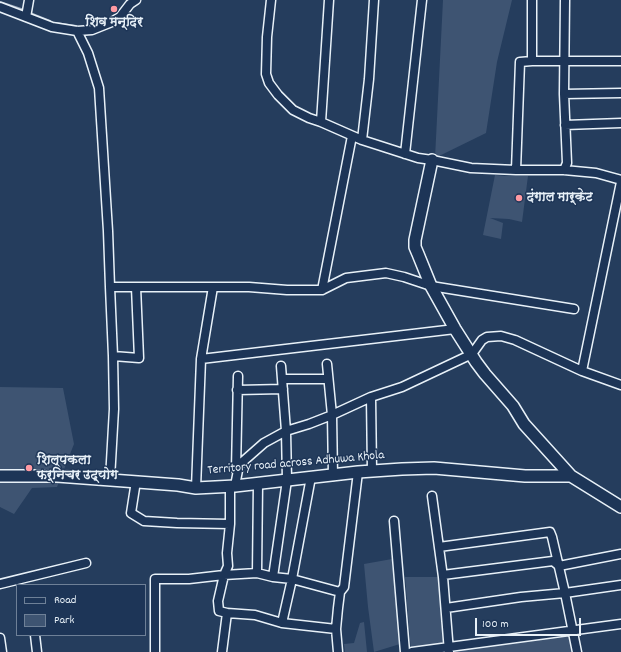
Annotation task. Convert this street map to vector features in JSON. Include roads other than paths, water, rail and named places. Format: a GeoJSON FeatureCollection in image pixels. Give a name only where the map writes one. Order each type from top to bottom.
{"type":"FeatureCollection","features":[{"type":"Feature","properties":{"kind":"street"},"geometry":{"type":"LineString","coordinates":[[26,17],[29,0]]}},
{"type":"Feature","properties":{"kind":"street"},"geometry":{"type":"LineString","coordinates":[[271,0],[265,64],[266,74],[269,83],[278,95],[293,110],[362,140],[418,158],[470,168],[564,170],[596,173],[621,181],[582,371]]}},
{"type":"Feature","properties":{"kind":"street"},"geometry":{"type":"LineString","coordinates":[[321,122],[329,0]]}},
{"type":"Feature","properties":{"kind":"street"},"geometry":{"type":"LineString","coordinates":[[362,140],[369,78],[374,0]]}},
{"type":"Feature","properties":{"kind":"street"},"geometry":{"type":"LineString","coordinates":[[405,154],[422,0]]}},
{"type":"Feature","properties":{"kind":"street"},"geometry":{"type":"LineString","coordinates":[[532,0],[532,61]]}},
{"type":"Feature","properties":{"kind":"street"},"geometry":{"type":"LineString","coordinates":[[564,170],[567,163],[564,94],[565,0]]}},
{"type":"Feature","properties":{"kind":"street"},"geometry":{"type":"LineString","coordinates":[[0,7],[52,27],[77,31],[92,30],[112,22],[120,17],[129,1]]}},
{"type":"Feature","properties":{"kind":"street"},"geometry":{"type":"LineString","coordinates":[[77,31],[88,53],[99,88],[108,231],[113,356],[114,409],[110,479]]}},
{"type":"Feature","properties":{"kind":"street"},"geometry":{"type":"LineString","coordinates":[[516,170],[520,64],[522,61],[621,61]]}},
{"type":"Feature","properties":{"kind":"street"},"geometry":{"type":"LineString","coordinates":[[564,94],[621,93]]}},
{"type":"Feature","properties":{"kind":"street"},"geometry":{"type":"LineString","coordinates":[[565,125],[621,123]]}},
{"type":"Feature","properties":{"kind":"street"},"geometry":{"type":"LineString","coordinates":[[322,290],[352,136]]}},
{"type":"Feature","properties":{"kind":"street"},"geometry":{"type":"LineString","coordinates":[[432,160],[415,240],[415,247],[431,286],[455,329],[485,374],[512,406],[524,424],[571,476],[621,507]]}},
{"type":"Feature","properties":{"kind":"street"},"geometry":{"type":"LineString","coordinates":[[110,287],[249,287],[287,290],[322,290],[346,278],[386,273],[431,286],[574,309]]}},
{"type":"Feature","properties":{"kind":"street"},"geometry":{"type":"LineString","coordinates":[[113,356],[139,358],[136,287]]}},
{"type":"Feature","properties":{"kind":"street"},"geometry":{"type":"LineString","coordinates":[[196,488],[201,359],[214,287]]}},
{"type":"Feature","properties":{"kind":"street"},"geometry":{"type":"LineString","coordinates":[[201,359],[455,329]]}},
{"type":"Feature","properties":{"kind":"street"},"geometry":{"type":"LineString","coordinates":[[233,486],[240,464],[264,443],[286,431],[332,415],[371,397],[402,387],[472,354],[482,340],[492,336],[501,336],[515,340],[582,371],[621,385]]}},
{"type":"Feature","properties":{"kind":"street"},"geometry":{"type":"LineString","coordinates":[[327,364],[332,415],[333,476]]}},
{"type":"Feature","properties":{"kind":"street"},"geometry":{"type":"LineString","coordinates":[[273,577],[286,480],[286,431],[281,366]]}},
{"type":"Feature","properties":{"kind":"street"},"geometry":{"type":"LineString","coordinates":[[238,376],[233,486],[227,553],[228,566],[224,575],[218,601],[219,611],[255,615],[282,623],[336,630]]}},
{"type":"Feature","properties":{"kind":"street"},"geometry":{"type":"LineString","coordinates":[[282,379],[328,380]]}},
{"type":"Feature","properties":{"kind":"street"},"geometry":{"type":"LineString","coordinates":[[237,390],[283,389]]}},
{"type":"Feature","properties":{"kind":"street"},"geometry":{"type":"LineString","coordinates":[[371,397],[372,471]]}},
{"type":"Feature","properties":{"kind":"street","name":"Territory road across Adhuwa Khola"},"geometry":{"type":"LineString","coordinates":[[0,476],[58,476],[110,479],[196,488],[258,484],[358,472],[402,469],[434,468],[525,476],[571,476]]}},
{"type":"Feature","properties":{"kind":"street"},"geometry":{"type":"LineString","coordinates":[[338,652],[336,630],[340,592],[344,587],[358,472]]}},
{"type":"Feature","properties":{"kind":"street"},"geometry":{"type":"LineString","coordinates":[[282,623],[292,579],[311,477]]}},
{"type":"Feature","properties":{"kind":"street"},"geometry":{"type":"LineString","coordinates":[[136,481],[131,513],[144,521],[230,524]]}},
{"type":"Feature","properties":{"kind":"street"},"geometry":{"type":"LineString","coordinates":[[257,573],[258,484]]}},
{"type":"Feature","properties":{"kind":"street"},"geometry":{"type":"LineString","coordinates":[[432,496],[443,575],[449,650]]}},
{"type":"Feature","properties":{"kind":"street"},"geometry":{"type":"LineString","coordinates":[[394,521],[405,652]]}},
{"type":"Feature","properties":{"kind":"street"},"geometry":{"type":"LineString","coordinates":[[439,547],[550,532],[559,566],[577,652]]}},
{"type":"Feature","properties":{"kind":"street"},"geometry":{"type":"LineString","coordinates":[[559,566],[621,554]]}},
{"type":"Feature","properties":{"kind":"street"},"geometry":{"type":"LineString","coordinates":[[443,575],[553,561],[559,566]]}},
{"type":"Feature","properties":{"kind":"street"},"geometry":{"type":"LineString","coordinates":[[0,584],[26,582],[86,563]]}},
{"type":"Feature","properties":{"kind":"street"},"geometry":{"type":"LineString","coordinates":[[155,652],[156,578],[189,579],[257,573],[273,577],[292,579],[340,592]]}},
{"type":"Feature","properties":{"kind":"street"},"geometry":{"type":"LineString","coordinates":[[446,608],[621,585]]}},
{"type":"Feature","properties":{"kind":"street"},"geometry":{"type":"LineString","coordinates":[[222,652],[227,613]]}},
{"type":"Feature","properties":{"kind":"street"},"geometry":{"type":"LineString","coordinates":[[412,652],[449,650],[572,630],[621,624]]}},
{"type":"Feature","properties":{"kind":"street"},"geometry":{"type":"LineString","coordinates":[[35,636],[37,652]]}},
{"type":"Feature","properties":{"kind":"street"},"geometry":{"type":"LineString","coordinates":[[0,638],[2,652]]}},
{"type":"Feature","properties":{"kind":"waterway"},"geometry":{"type":"LineString","coordinates":[[0,2],[24,10]]}},
{"type":"Feature","properties":{"kind":"waterway"},"geometry":{"type":"LineString","coordinates":[[30,13],[50,21]]}},
{"type":"Feature","properties":{"kind":"waterway"},"geometry":{"type":"LineString","coordinates":[[56,23],[76,26]]}},
{"type":"Feature","properties":{"kind":"place","name":"शिव मन्दिर"},"geometry":{"type":"Point","coordinates":[114,9]}},
{"type":"Feature","properties":{"kind":"place","name":"दंगाल मार्केट"},"geometry":{"type":"Point","coordinates":[519,198]}},
{"type":"Feature","properties":{"kind":"place","name":"शिल्पकला फर्निचर उद्योग"},"geometry":{"type":"Point","coordinates":[29,468]}}]}
